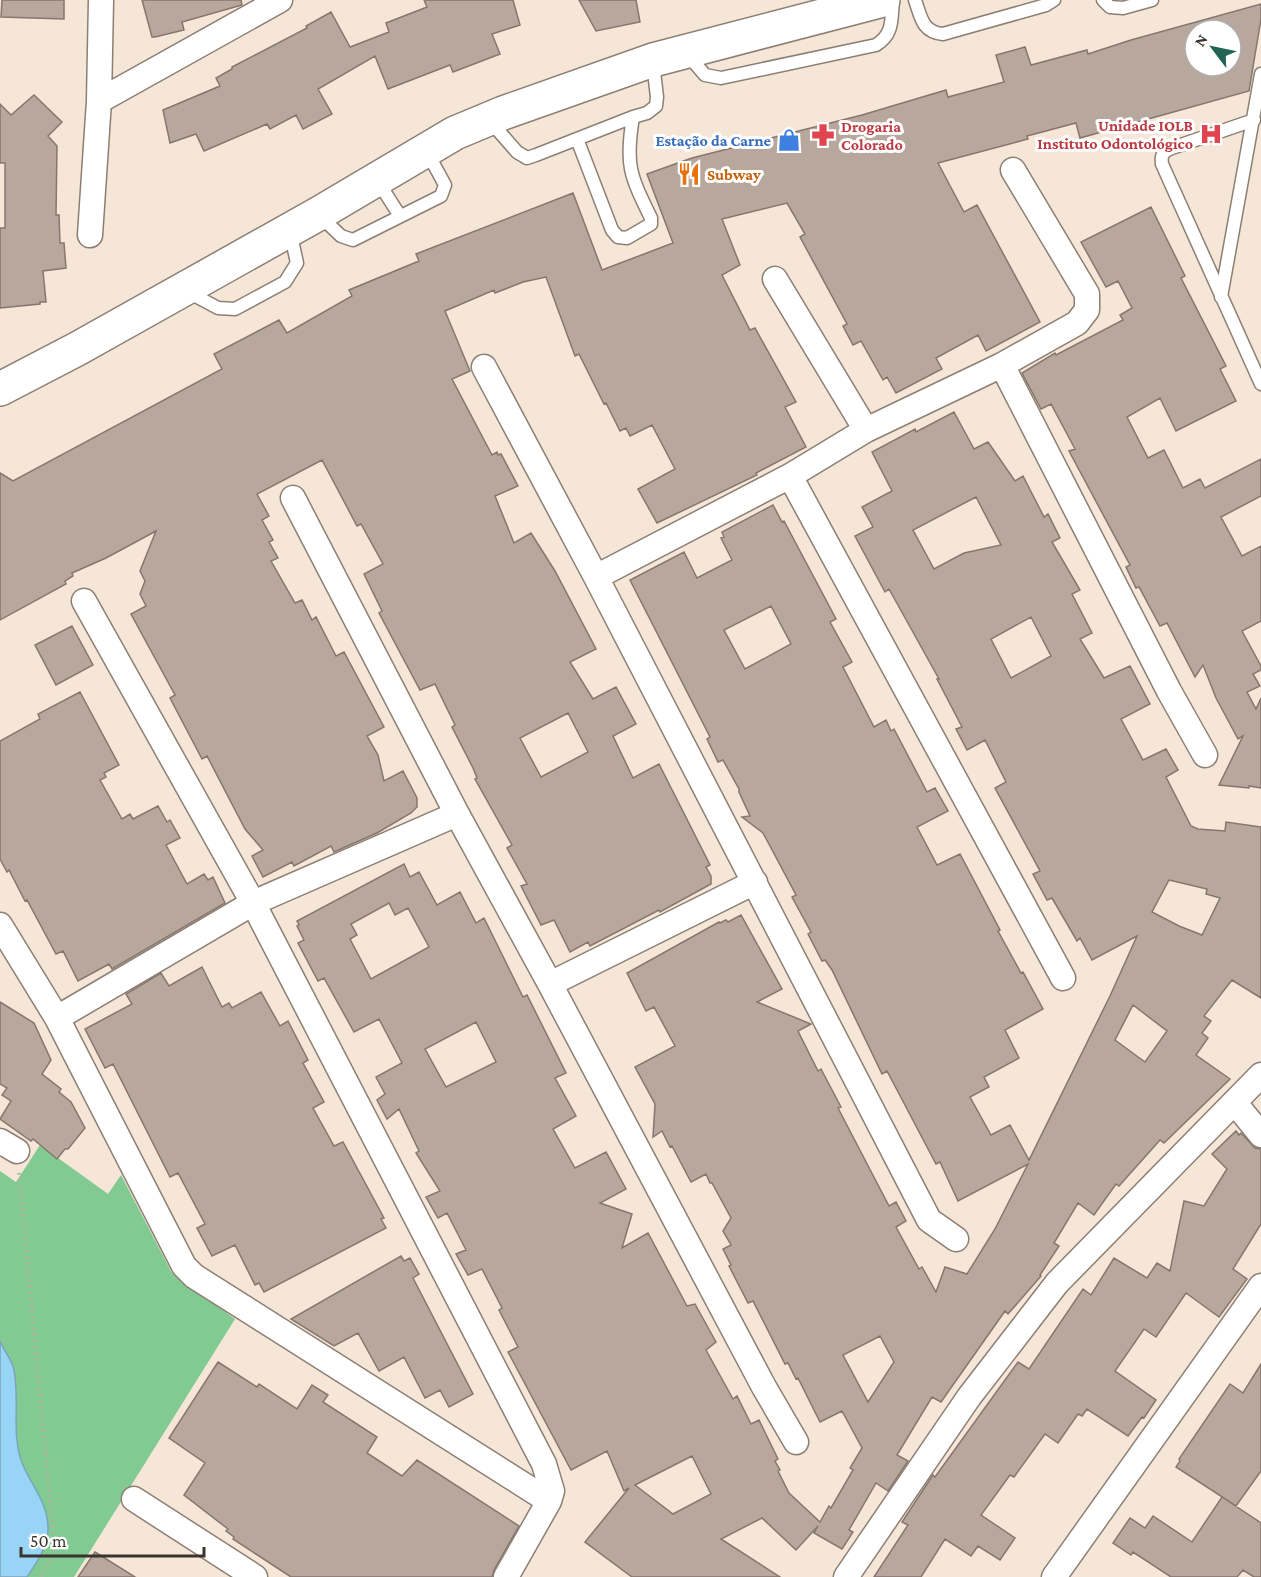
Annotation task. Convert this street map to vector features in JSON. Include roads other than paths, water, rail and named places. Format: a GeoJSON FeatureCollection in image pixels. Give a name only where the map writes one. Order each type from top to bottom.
{"type":"FeatureCollection","features":[{"type":"Feature","properties":{"kind":"street"},"geometry":{"type":"LineString","coordinates":[[90,235],[99,101],[101,0]]}},
{"type":"Feature","properties":{"kind":"street"},"geometry":{"type":"LineString","coordinates":[[99,101],[280,0]]}},
{"type":"Feature","properties":{"kind":"street"},"geometry":{"type":"LineString","coordinates":[[0,389],[77,349],[290,230],[455,133],[580,84],[653,60],[883,0]]}},
{"type":"Feature","properties":{"kind":"street"},"geometry":{"type":"LineString","coordinates":[[596,577],[790,476],[866,430],[1002,365],[1077,323],[1087,310],[1087,294],[1013,170]]}},
{"type":"Feature","properties":{"kind":"street"},"geometry":{"type":"LineString","coordinates":[[775,279],[866,430]]}},
{"type":"Feature","properties":{"kind":"street"},"geometry":{"type":"LineString","coordinates":[[1002,365],[1169,691],[1205,754]]}},
{"type":"Feature","properties":{"kind":"street"},"geometry":{"type":"LineString","coordinates":[[484,367],[596,577],[929,1220],[956,1239]]}},
{"type":"Feature","properties":{"kind":"street"},"geometry":{"type":"LineString","coordinates":[[790,476],[1063,978]]}},
{"type":"Feature","properties":{"kind":"street"},"geometry":{"type":"LineString","coordinates":[[292,498],[457,814],[764,1387],[796,1442]]}},
{"type":"Feature","properties":{"kind":"street"},"geometry":{"type":"LineString","coordinates":[[84,601],[253,903],[543,1464],[552,1491],[549,1502],[506,1577]]}},
{"type":"Feature","properties":{"kind":"street"},"geometry":{"type":"LineString","coordinates":[[57,1018],[253,903],[457,814]]}},
{"type":"Feature","properties":{"kind":"street"},"geometry":{"type":"LineString","coordinates":[[550,984],[755,882]]}},
{"type":"Feature","properties":{"kind":"street"},"geometry":{"type":"LineString","coordinates":[[0,925],[57,1018],[184,1266],[194,1276],[549,1502]]}},
{"type":"Feature","properties":{"kind":"street"},"geometry":{"type":"LineString","coordinates":[[846,1577],[969,1397],[1056,1283],[1261,1075]]}},
{"type":"Feature","properties":{"kind":"street"},"geometry":{"type":"LineString","coordinates":[[1235,1103],[1261,1135]]}},
{"type":"Feature","properties":{"kind":"street"},"geometry":{"type":"LineString","coordinates":[[1054,1577],[1261,1286]]}},
{"type":"Feature","properties":{"kind":"street"},"geometry":{"type":"LineString","coordinates":[[134,1499],[255,1577]]}},
{"type":"Feature","properties":{"kind":"lane"},"geometry":{"type":"LineString","coordinates":[[686,52],[705,75],[722,78],[876,45],[885,40],[890,30],[893,0]]}},
{"type":"Feature","properties":{"kind":"lane"},"geometry":{"type":"LineString","coordinates":[[915,0],[925,26],[933,33],[943,34],[1046,5],[1054,0]]}},
{"type":"Feature","properties":{"kind":"lane"},"geometry":{"type":"LineString","coordinates":[[1103,0],[1110,7],[1123,8],[1152,0]]}},
{"type":"Feature","properties":{"kind":"lane"},"geometry":{"type":"LineString","coordinates":[[488,119],[517,152],[527,158],[647,113],[656,106],[653,60]]}},
{"type":"Feature","properties":{"kind":"lane"},"geometry":{"type":"LineString","coordinates":[[1221,297],[1261,74]]}},
{"type":"Feature","properties":{"kind":"lane"},"geometry":{"type":"LineString","coordinates":[[577,139],[612,230],[618,237],[627,238],[651,224],[651,218],[633,181],[628,158],[633,117]]}},
{"type":"Feature","properties":{"kind":"lane"},"geometry":{"type":"LineString","coordinates":[[1254,120],[1169,149],[1161,158],[1261,384]]}},
{"type":"Feature","properties":{"kind":"lane"},"geometry":{"type":"LineString","coordinates":[[318,214],[341,236],[353,240],[441,196],[444,185],[425,149]]}},
{"type":"Feature","properties":{"kind":"lane"},"geometry":{"type":"LineString","coordinates":[[376,179],[400,216]]}},
{"type":"Feature","properties":{"kind":"lane"},"geometry":{"type":"LineString","coordinates":[[184,289],[218,308],[235,309],[285,282],[297,263],[290,230]]}},
{"type":"Feature","properties":{"kind":"water"},"geometry":{"type":"Polygon","coordinates":[[[0,1341],[14,1370],[19,1452],[22,1463],[42,1501],[47,1518],[48,1534],[44,1547],[27,1577],[0,1577],[0,1341]]]}},
{"type":"Feature","properties":{"kind":"place","name":"Unidade IOLB Instituto Odontológico"},"geometry":{"type":"Point","coordinates":[1211,134]}},
{"type":"Feature","properties":{"kind":"place","name":"Drogaria Colorado"},"geometry":{"type":"Point","coordinates":[823,135]}},
{"type":"Feature","properties":{"kind":"place","name":"Estação da Carne"},"geometry":{"type":"Point","coordinates":[789,140]}},
{"type":"Feature","properties":{"kind":"place","name":"Subway"},"geometry":{"type":"Point","coordinates":[689,174]}}]}
